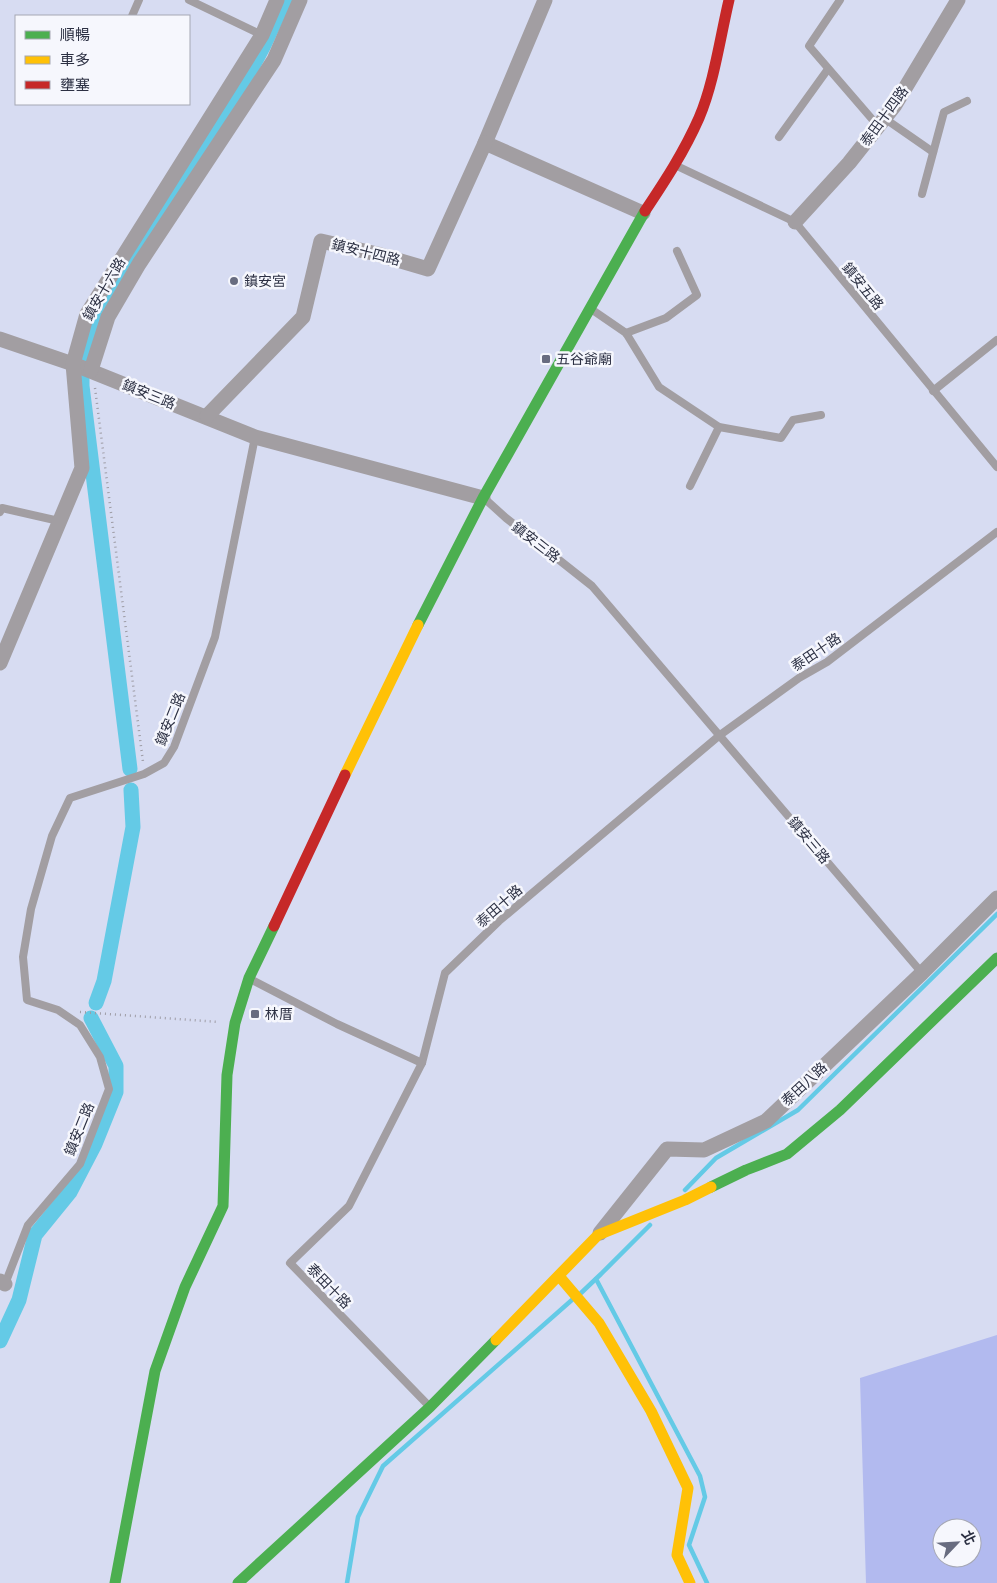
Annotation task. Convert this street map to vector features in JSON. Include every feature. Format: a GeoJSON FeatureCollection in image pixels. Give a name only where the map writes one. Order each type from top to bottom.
{"type":"FeatureCollection","features":[{"type":"Feature","properties":{"kind":"street","name":"鎮安十六路"},"geometry":{"type":"LineString","coordinates":[[0,662],[82,468],[73,364],[87,314],[262,36],[277,0]]}},
{"type":"Feature","properties":{"kind":"street"},"geometry":{"type":"LineString","coordinates":[[91,370],[108,318],[139,264],[274,60],[300,0]]}},
{"type":"Feature","properties":{"kind":"street","name":"鎮安十四路"},"geometry":{"type":"LineString","coordinates":[[207,416],[303,317],[322,241],[428,269],[485,143],[546,0]]}},
{"type":"Feature","properties":{"kind":"street"},"geometry":{"type":"LineString","coordinates":[[115,1583],[155,1371],[185,1287],[224,1206],[227,1075],[235,1023],[249,978],[394,672],[483,498],[643,213],[675,166],[699,118],[708,95],[728,0]]}},
{"type":"Feature","properties":{"kind":"street","name":"泰田十四路"},"geometry":{"type":"LineString","coordinates":[[795,222],[849,163],[895,105],[958,0]]}},
{"type":"Feature","properties":{"kind":"street"},"geometry":{"type":"LineString","coordinates":[[485,143],[643,213]]}},
{"type":"Feature","properties":{"kind":"street","name":"鎮安三路"},"geometry":{"type":"LineString","coordinates":[[0,339],[91,370],[255,437],[483,498]]}},
{"type":"Feature","properties":{"kind":"street","name":"泰田八路"},"geometry":{"type":"LineString","coordinates":[[598,1235],[667,1149],[704,1150],[766,1121],[922,973],[997,898]]}},
{"type":"Feature","properties":{"kind":"street"},"geometry":{"type":"LineString","coordinates":[[238,1583],[430,1407],[598,1235],[686,1200],[746,1170],[787,1154],[840,1110],[997,958]]}},
{"type":"Feature","properties":{"kind":"street"},"geometry":{"type":"LineString","coordinates":[[558,1276],[599,1323],[651,1411],[688,1488],[677,1555],[690,1583]]}},
{"type":"Feature","properties":{"kind":"lane"},"geometry":{"type":"LineString","coordinates":[[132,15],[139,0]]}},
{"type":"Feature","properties":{"kind":"lane"},"geometry":{"type":"LineString","coordinates":[[189,0],[262,36]]}},
{"type":"Feature","properties":{"kind":"lane"},"geometry":{"type":"LineString","coordinates":[[840,0],[809,46],[828,69],[881,122],[933,152]]}},
{"type":"Feature","properties":{"kind":"lane"},"geometry":{"type":"LineString","coordinates":[[779,137],[828,69]]}},
{"type":"Feature","properties":{"kind":"lane"},"geometry":{"type":"LineString","coordinates":[[922,194],[944,112],[968,101]]}},
{"type":"Feature","properties":{"kind":"lane","name":"鎮安五路"},"geometry":{"type":"LineString","coordinates":[[675,166],[795,222],[997,467]]}},
{"type":"Feature","properties":{"kind":"lane"},"geometry":{"type":"LineString","coordinates":[[626,333],[666,318],[697,295],[677,252]]}},
{"type":"Feature","properties":{"kind":"lane"},"geometry":{"type":"LineString","coordinates":[[590,308],[626,333],[659,387],[719,427],[781,438],[793,420],[821,415]]}},
{"type":"Feature","properties":{"kind":"lane"},"geometry":{"type":"LineString","coordinates":[[933,391],[997,340]]}},
{"type":"Feature","properties":{"kind":"lane"},"geometry":{"type":"LineString","coordinates":[[690,486],[719,427]]}},
{"type":"Feature","properties":{"kind":"lane","name":"鎮安二路"},"geometry":{"type":"LineString","coordinates":[[3,1282],[28,1225],[80,1164],[109,1089],[100,1056],[80,1026],[58,1010],[27,1000],[23,957],[31,909],[52,836],[70,798],[144,774],[164,763],[174,747],[215,637],[255,437]]}},
{"type":"Feature","properties":{"kind":"lane","name":"鎮安三路"},"geometry":{"type":"LineString","coordinates":[[483,498],[592,586],[922,973]]}},
{"type":"Feature","properties":{"kind":"lane"},"geometry":{"type":"LineString","coordinates":[[0,512],[2,508],[60,521]]}},
{"type":"Feature","properties":{"kind":"lane","name":"泰田十路"},"geometry":{"type":"LineString","coordinates":[[430,1407],[290,1263],[349,1206],[422,1063],[446,973],[499,921],[720,735],[799,678],[827,662],[997,532]]}},
{"type":"Feature","properties":{"kind":"lane"},"geometry":{"type":"LineString","coordinates":[[249,978],[337,1024],[422,1063]]}},
{"type":"Feature","properties":{"kind":"path"},"geometry":{"type":"LineString","coordinates":[[91,370],[95,383],[144,774]]}},
{"type":"Feature","properties":{"kind":"path"},"geometry":{"type":"LineString","coordinates":[[58,1010],[235,1023]]}},
{"type":"Feature","properties":{"kind":"shaded area"},"geometry":{"type":"Polygon","coordinates":[[[997,1335],[997,1583],[866,1583],[860,1378],[997,1335]]]}},
{"type":"Feature","properties":{"kind":"waterway"},"geometry":{"type":"LineString","coordinates":[[84,364],[91,329],[107,296],[240,90],[285,0]]}},
{"type":"Feature","properties":{"kind":"waterway"},"geometry":{"type":"LineString","coordinates":[[82,379],[130,769]]}},
{"type":"Feature","properties":{"kind":"waterway"},"geometry":{"type":"LineString","coordinates":[[96,1003],[104,981],[133,827],[131,790]]}},
{"type":"Feature","properties":{"kind":"waterway"},"geometry":{"type":"LineString","coordinates":[[685,1190],[716,1158],[798,1110],[997,914]]}},
{"type":"Feature","properties":{"kind":"waterway"},"geometry":{"type":"LineString","coordinates":[[0,1341],[19,1300],[35,1235],[70,1192],[95,1144],[116,1092],[116,1066],[91,1018]]}},
{"type":"Feature","properties":{"kind":"waterway"},"geometry":{"type":"LineString","coordinates":[[581,1293],[650,1225]]}},
{"type":"Feature","properties":{"kind":"waterway"},"geometry":{"type":"LineString","coordinates":[[596,1279],[700,1476],[705,1497],[689,1545],[707,1583]]}},
{"type":"Feature","properties":{"kind":"waterway"},"geometry":{"type":"LineString","coordinates":[[347,1583],[358,1517],[383,1466],[573,1299]]}},
{"type":"Feature","properties":{"kind":"traffic: fast"},"geometry":{"type":"LineString","coordinates":[[418,625],[483,498],[645,211]]}},
{"type":"Feature","properties":{"kind":"traffic: fast"},"geometry":{"type":"LineString","coordinates":[[115,1583],[155,1371],[185,1287],[223,1206],[227,1075],[235,1023],[249,978],[274,926]]}},
{"type":"Feature","properties":{"kind":"traffic: fast"},"geometry":{"type":"LineString","coordinates":[[711,1187],[746,1170],[787,1154],[840,1110],[997,958]]}},
{"type":"Feature","properties":{"kind":"traffic: fast"},"geometry":{"type":"LineString","coordinates":[[238,1583],[430,1407],[496,1340]]}},
{"type":"Feature","properties":{"kind":"traffic: slow"},"geometry":{"type":"LineString","coordinates":[[345,775],[418,625]]}},
{"type":"Feature","properties":{"kind":"traffic: slow"},"geometry":{"type":"LineString","coordinates":[[496,1340],[598,1235],[685,1200],[711,1187]]}},
{"type":"Feature","properties":{"kind":"traffic: slow"},"geometry":{"type":"LineString","coordinates":[[559,1276],[599,1323],[651,1411],[688,1488],[677,1555],[690,1583]]}},
{"type":"Feature","properties":{"kind":"traffic: jam"},"geometry":{"type":"LineString","coordinates":[[645,211],[681,154],[699,118],[713,75],[729,0]]}},
{"type":"Feature","properties":{"kind":"traffic: jam"},"geometry":{"type":"LineString","coordinates":[[274,926],[345,775]]}},
{"type":"Feature","properties":{"kind":"place","name":"鎮安宮"},"geometry":{"type":"Point","coordinates":[234,281]}},
{"type":"Feature","properties":{"kind":"place","name":"五谷爺廟"},"geometry":{"type":"Point","coordinates":[546,359]}},
{"type":"Feature","properties":{"kind":"place","name":"林厝"},"geometry":{"type":"Point","coordinates":[255,1014]}}]}
